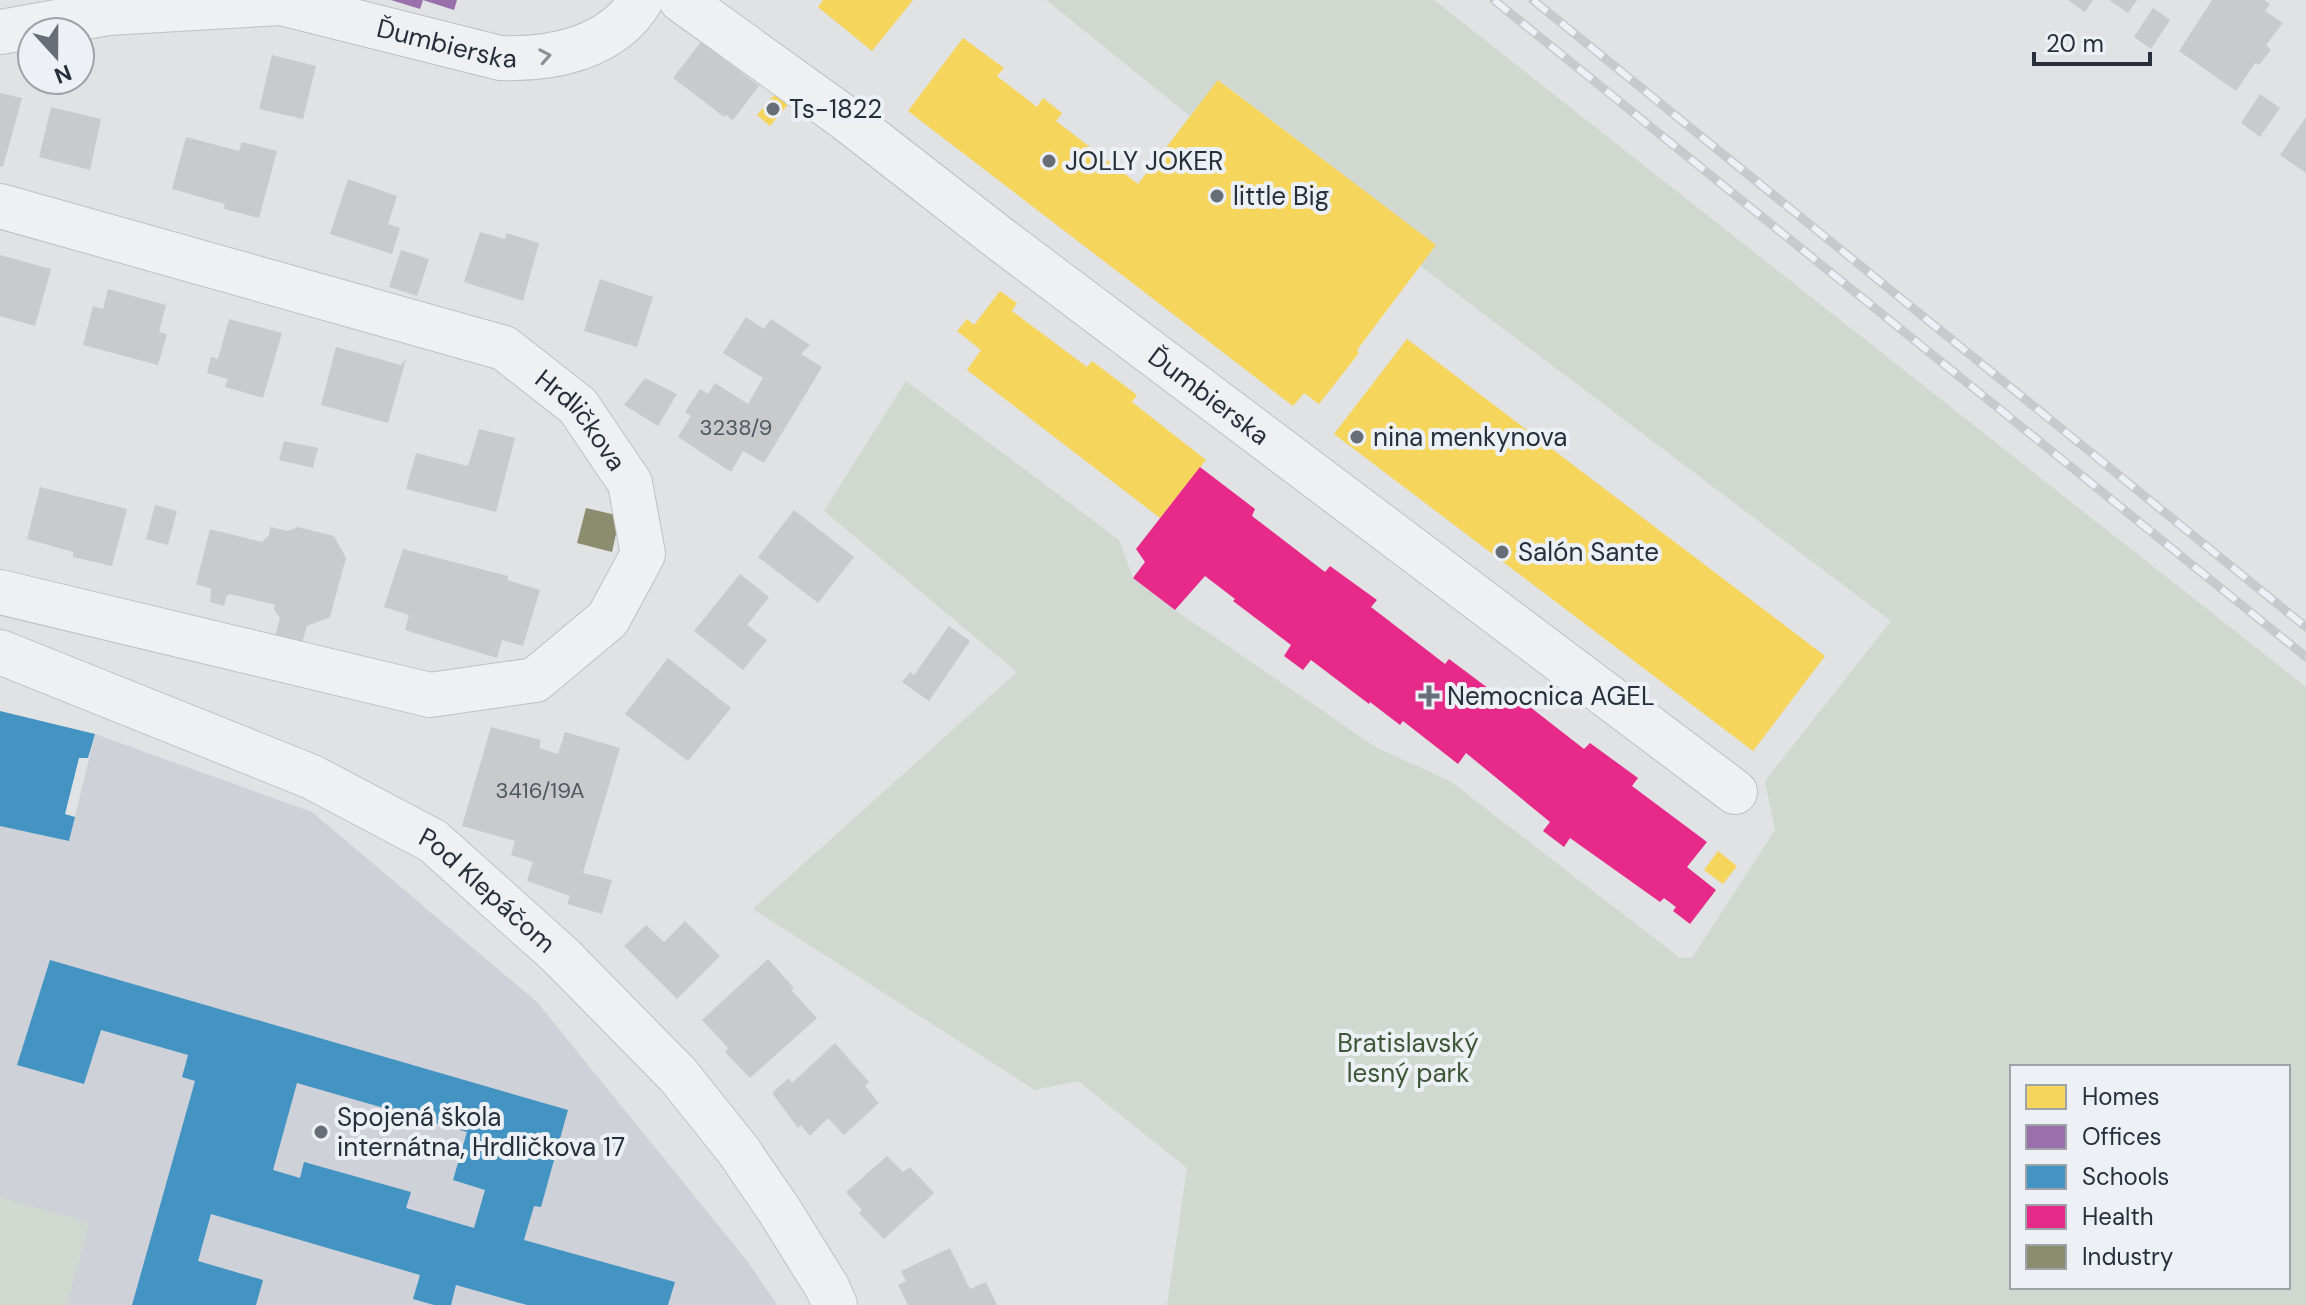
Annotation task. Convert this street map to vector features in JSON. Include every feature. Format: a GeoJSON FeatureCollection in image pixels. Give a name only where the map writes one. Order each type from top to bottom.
{"type":"FeatureCollection","features":[{"type":"Feature","properties":{"kind":"street","name":"Ďumbierska"},"geometry":{"type":"LineString","coordinates":[[0,32],[108,13],[281,3],[500,58],[530,59],[581,48],[602,37],[634,12],[641,0]]}},
{"type":"Feature","properties":{"kind":"street","name":"Ďumbierska"},"geometry":{"type":"LineString","coordinates":[[681,0],[845,118],[999,238],[1735,792]]}},
{"type":"Feature","properties":{"kind":"street","name":"Hrdličkova"},"geometry":{"type":"LineString","coordinates":[[0,206],[504,348],[578,406],[613,457],[630,483],[643,554],[608,619],[535,680],[430,695],[0,592]]}},
{"type":"Feature","properties":{"kind":"street","name":"Pod Klepáčom"},"geometry":{"type":"LineString","coordinates":[[0,652],[312,777],[433,841],[560,955],[678,1075],[738,1150],[779,1210],[835,1305]]}},
{"type":"Feature","properties":{"kind":"shaded area","name":"Spojená škola internátna, Hrdličkova 17"},"geometry":{"type":"Polygon","coordinates":[[[95,734],[312,812],[537,1002],[748,1262],[777,1305],[0,1305],[0,825],[69,841],[95,734]]]}},
{"type":"Feature","properties":{"kind":"green space","name":"Bratislavský lesný park"},"geometry":{"type":"Polygon","coordinates":[[[1046,0],[1434,0],[2306,687],[2306,1305],[1167,1305],[1187,1168],[1078,1081],[1035,1090],[753,909],[1017,672],[824,511],[906,381],[1119,540],[1133,578],[1175,610],[1377,748],[1450,781],[1680,958],[1692,958],[1775,830],[1765,781],[1891,621],[1419,265],[1435,245],[1219,80],[1190,116],[1046,0]]]}},
{"type":"Feature","properties":{"kind":"green space"},"geometry":{"type":"Polygon","coordinates":[[[0,1197],[89,1223],[67,1305],[0,1305],[0,1197]]]}},
{"type":"Feature","properties":{"kind":"building: Homes"},"geometry":{"type":"Polygon","coordinates":[[[823,0],[913,0],[872,51],[818,7],[823,0]]]}},
{"type":"Feature","properties":{"kind":"building: Homes"},"geometry":{"type":"Polygon","coordinates":[[[963,38],[1004,68],[997,76],[1037,107],[1043,98],[1062,113],[1056,121],[1138,184],[1218,80],[1436,245],[1319,404],[1304,393],[1293,406],[908,111],[963,38]]]}},
{"type":"Feature","properties":{"kind":"building: Homes","name":"Ts-1822"},"geometry":{"type":"Polygon","coordinates":[[[776,93],[789,103],[770,126],[757,115],[776,93]]]}},
{"type":"Feature","properties":{"kind":"building: Homes"},"geometry":{"type":"Polygon","coordinates":[[[1000,291],[1017,303],[1012,311],[1087,367],[1092,361],[1137,395],[1132,402],[1206,460],[1160,518],[967,370],[981,350],[957,331],[967,319],[974,325],[1000,291]]]}},
{"type":"Feature","properties":{"kind":"building: Homes"},"geometry":{"type":"Polygon","coordinates":[[[1407,339],[1825,656],[1753,751],[1334,434],[1407,339]]]}},
{"type":"Feature","properties":{"kind":"building: Homes"},"geometry":{"type":"Polygon","coordinates":[[[1718,851],[1737,866],[1723,884],[1704,870],[1718,851]]]}},
{"type":"Feature","properties":{"kind":"building: Offices"},"geometry":{"type":"Polygon","coordinates":[[[391,0],[423,0],[420,9],[391,0]]]}},
{"type":"Feature","properties":{"kind":"building: Offices"},"geometry":{"type":"Polygon","coordinates":[[[423,0],[457,0],[454,10],[423,0]]]}},
{"type":"Feature","properties":{"kind":"building: Schools"},"geometry":{"type":"Polygon","coordinates":[[[0,711],[95,734],[88,758],[79,758],[65,814],[75,817],[69,841],[0,826],[0,711]]]}},
{"type":"Feature","properties":{"kind":"building: Schools"},"geometry":{"type":"Polygon","coordinates":[[[50,960],[568,1110],[541,1207],[534,1206],[524,1240],[675,1282],[668,1305],[527,1305],[456,1285],[451,1305],[434,1305],[413,1299],[420,1275],[211,1214],[198,1261],[263,1280],[256,1305],[132,1305],[195,1081],[182,1077],[188,1055],[101,1030],[84,1084],[17,1065],[50,960]],[[297,1083],[273,1170],[300,1178],[304,1162],[411,1192],[406,1208],[474,1228],[485,1190],[453,1180],[467,1132],[297,1083]]]}},
{"type":"Feature","properties":{"kind":"building: Health","name":"Nemocnica AGEL"},"geometry":{"type":"Polygon","coordinates":[[[1200,467],[1255,509],[1252,516],[1325,572],[1330,566],[1377,600],[1371,607],[1445,664],[1449,659],[1504,700],[1511,692],[1584,749],[1590,743],[1638,778],[1632,786],[1707,842],[1687,867],[1716,890],[1690,924],[1673,911],[1676,907],[1664,898],[1660,902],[1570,838],[1564,847],[1543,831],[1550,822],[1466,753],[1458,764],[1403,721],[1400,725],[1311,660],[1303,670],[1284,656],[1291,645],[1205,576],[1175,610],[1133,578],[1145,562],[1136,549],[1200,467]]]}},
{"type":"Feature","properties":{"kind":"building: Industry"},"geometry":{"type":"Polygon","coordinates":[[[586,508],[620,516],[612,552],[577,543],[586,508]]]}},
{"type":"Feature","properties":{"kind":"building: Other"},"geometry":{"type":"Polygon","coordinates":[[[2068,0],[2093,0],[2085,12],[2068,0]]]}},
{"type":"Feature","properties":{"kind":"building: Other"},"geometry":{"type":"Polygon","coordinates":[[[2109,0],[2137,0],[2128,13],[2109,0]]]}},
{"type":"Feature","properties":{"kind":"building: Other"},"geometry":{"type":"Polygon","coordinates":[[[2212,0],[2264,0],[2270,4],[2265,11],[2283,23],[2266,45],[2271,50],[2259,65],[2255,63],[2236,91],[2179,51],[2212,0]]]}},
{"type":"Feature","properties":{"kind":"building: Other"},"geometry":{"type":"Polygon","coordinates":[[[2153,8],[2170,20],[2151,49],[2134,37],[2153,8]]]}},
{"type":"Feature","properties":{"kind":"building: Other"},"geometry":{"type":"Polygon","coordinates":[[[701,42],[759,86],[733,120],[726,115],[724,117],[673,78],[701,42]]]}},
{"type":"Feature","properties":{"kind":"building: Other"},"geometry":{"type":"Polygon","coordinates":[[[272,55],[316,66],[303,119],[259,109],[272,55]]]}},
{"type":"Feature","properties":{"kind":"building: Other"},"geometry":{"type":"Polygon","coordinates":[[[0,93],[22,98],[3,167],[0,166],[0,93]]]}},
{"type":"Feature","properties":{"kind":"building: Other"},"geometry":{"type":"Polygon","coordinates":[[[2260,94],[2280,108],[2260,137],[2241,123],[2260,94]]]}},
{"type":"Feature","properties":{"kind":"building: Other"},"geometry":{"type":"Polygon","coordinates":[[[51,107],[101,119],[90,170],[39,157],[51,107]]]}},
{"type":"Feature","properties":{"kind":"building: Other"},"geometry":{"type":"Polygon","coordinates":[[[2306,117],[2306,173],[2280,155],[2306,117]]]}},
{"type":"Feature","properties":{"kind":"building: Other"},"geometry":{"type":"Polygon","coordinates":[[[186,137],[239,151],[242,142],[277,151],[259,218],[224,209],[225,204],[172,189],[186,137]]]}},
{"type":"Feature","properties":{"kind":"building: Other"},"geometry":{"type":"Polygon","coordinates":[[[348,179],[397,196],[388,224],[400,228],[392,254],[330,234],[348,179]]]}},
{"type":"Feature","properties":{"kind":"building: Other"},"geometry":{"type":"Polygon","coordinates":[[[480,232],[505,239],[506,233],[539,243],[523,301],[464,282],[480,232]]]}},
{"type":"Feature","properties":{"kind":"building: Other"},"geometry":{"type":"Polygon","coordinates":[[[401,250],[429,259],[417,296],[389,287],[401,250]]]}},
{"type":"Feature","properties":{"kind":"building: Other"},"geometry":{"type":"Polygon","coordinates":[[[0,255],[51,269],[35,326],[0,316],[0,255]]]}},
{"type":"Feature","properties":{"kind":"building: Other"},"geometry":{"type":"Polygon","coordinates":[[[600,279],[653,297],[637,347],[584,331],[600,279]]]}},
{"type":"Feature","properties":{"kind":"building: Other"},"geometry":{"type":"Polygon","coordinates":[[[108,289],[166,305],[159,332],[167,334],[158,365],[83,345],[93,306],[103,309],[108,289]]]}},
{"type":"Feature","properties":{"kind":"building: Other"},"geometry":{"type":"Polygon","coordinates":[[[746,317],[764,329],[771,319],[810,345],[801,354],[822,367],[764,463],[743,451],[731,472],[678,437],[691,416],[685,412],[700,389],[708,394],[715,383],[748,404],[763,378],[723,353],[746,317]]]}},
{"type":"Feature","properties":{"kind":"building: Other"},"geometry":{"type":"Polygon","coordinates":[[[229,319],[282,333],[263,398],[225,387],[228,379],[207,373],[211,357],[218,359],[229,319]]]}},
{"type":"Feature","properties":{"kind":"building: Other"},"geometry":{"type":"Polygon","coordinates":[[[336,347],[401,365],[406,359],[388,423],[321,405],[336,347]]]}},
{"type":"Feature","properties":{"kind":"building: Other"},"geometry":{"type":"Polygon","coordinates":[[[645,378],[677,394],[658,426],[624,405],[645,378]]]}},
{"type":"Feature","properties":{"kind":"building: Other"},"geometry":{"type":"Polygon","coordinates":[[[479,429],[515,438],[496,512],[406,489],[416,453],[468,466],[479,429]]]}},
{"type":"Feature","properties":{"kind":"building: Other"},"geometry":{"type":"Polygon","coordinates":[[[284,441],[318,448],[313,468],[279,460],[284,441]]]}},
{"type":"Feature","properties":{"kind":"building: Other"},"geometry":{"type":"Polygon","coordinates":[[[40,487],[127,509],[112,566],[73,557],[73,552],[27,539],[40,487]]]}},
{"type":"Feature","properties":{"kind":"building: Other"},"geometry":{"type":"Polygon","coordinates":[[[155,505],[177,511],[168,545],[146,539],[155,505]]]}},
{"type":"Feature","properties":{"kind":"building: Other"},"geometry":{"type":"Polygon","coordinates":[[[794,510],[854,557],[818,603],[758,557],[794,510]]]}},
{"type":"Feature","properties":{"kind":"building: Other"},"geometry":{"type":"Polygon","coordinates":[[[270,527],[288,531],[298,527],[334,536],[346,558],[330,617],[307,626],[302,643],[275,636],[280,618],[274,610],[275,605],[230,594],[226,596],[224,606],[210,602],[211,589],[196,584],[210,529],[262,542],[269,535],[270,527]]]}},
{"type":"Feature","properties":{"kind":"building: Other"},"geometry":{"type":"Polygon","coordinates":[[[403,549],[508,576],[507,580],[540,590],[523,646],[502,640],[497,658],[405,630],[409,615],[384,607],[403,549]]]}},
{"type":"Feature","properties":{"kind":"building: Other"},"geometry":{"type":"Polygon","coordinates":[[[740,574],[769,597],[747,625],[767,640],[743,670],[694,631],[740,574]]]}},
{"type":"Feature","properties":{"kind":"building: Other"},"geometry":{"type":"Polygon","coordinates":[[[949,626],[970,641],[929,701],[902,682],[910,672],[914,675],[949,626]]]}},
{"type":"Feature","properties":{"kind":"building: Other"},"geometry":{"type":"Polygon","coordinates":[[[668,658],[731,708],[688,761],[625,714],[668,658]]]}},
{"type":"Feature","properties":{"kind":"building: Other"},"geometry":{"type":"Polygon","coordinates":[[[491,727],[541,740],[539,748],[558,754],[565,732],[620,748],[583,873],[612,880],[602,914],[567,904],[570,896],[527,881],[533,862],[511,855],[515,841],[462,826],[491,727]]]}},
{"type":"Feature","properties":{"kind":"building: Other"},"geometry":{"type":"Polygon","coordinates":[[[685,921],[720,956],[677,999],[624,946],[646,925],[664,942],[685,921]]]}},
{"type":"Feature","properties":{"kind":"building: Other"},"geometry":{"type":"Polygon","coordinates":[[[768,959],[817,1018],[750,1078],[725,1052],[728,1048],[702,1020],[768,959]]]}},
{"type":"Feature","properties":{"kind":"building: Other"},"geometry":{"type":"Polygon","coordinates":[[[835,1043],[869,1082],[865,1086],[879,1103],[844,1135],[828,1118],[810,1136],[801,1125],[798,1128],[772,1093],[789,1078],[792,1083],[835,1043]]]}},
{"type":"Feature","properties":{"kind":"building: Other"},"geometry":{"type":"Polygon","coordinates":[[[887,1156],[903,1172],[910,1167],[934,1193],[884,1239],[859,1213],[862,1210],[846,1192],[887,1156]]]}},
{"type":"Feature","properties":{"kind":"building: Other"},"geometry":{"type":"Polygon","coordinates":[[[950,1248],[970,1289],[986,1282],[997,1305],[908,1305],[898,1285],[906,1281],[901,1271],[950,1248]]]}},
{"type":"Feature","properties":{"kind":"railway"},"geometry":{"type":"LineString","coordinates":[[1494,0],[2306,657]]}},
{"type":"Feature","properties":{"kind":"railway"},"geometry":{"type":"LineString","coordinates":[[1533,0],[2306,627]]}},
{"type":"Feature","properties":{"kind":"place","name":"Ts-1822"},"geometry":{"type":"Point","coordinates":[773,109]}},
{"type":"Feature","properties":{"kind":"place","name":"JOLLY JOKER"},"geometry":{"type":"Point","coordinates":[1049,161]}},
{"type":"Feature","properties":{"kind":"place","name":"little Big"},"geometry":{"type":"Point","coordinates":[1217,196]}},
{"type":"Feature","properties":{"kind":"place","name":"nina menkynova"},"geometry":{"type":"Point","coordinates":[1357,437]}},
{"type":"Feature","properties":{"kind":"place","name":"Salón Sante"},"geometry":{"type":"Point","coordinates":[1502,552]}},
{"type":"Feature","properties":{"kind":"place","name":"Nemocnica AGEL"},"geometry":{"type":"Point","coordinates":[1429,696]}},
{"type":"Feature","properties":{"kind":"place","name":"Spojená škola internátna, Hrdličkova 17"},"geometry":{"type":"Point","coordinates":[321,1132]}}]}
